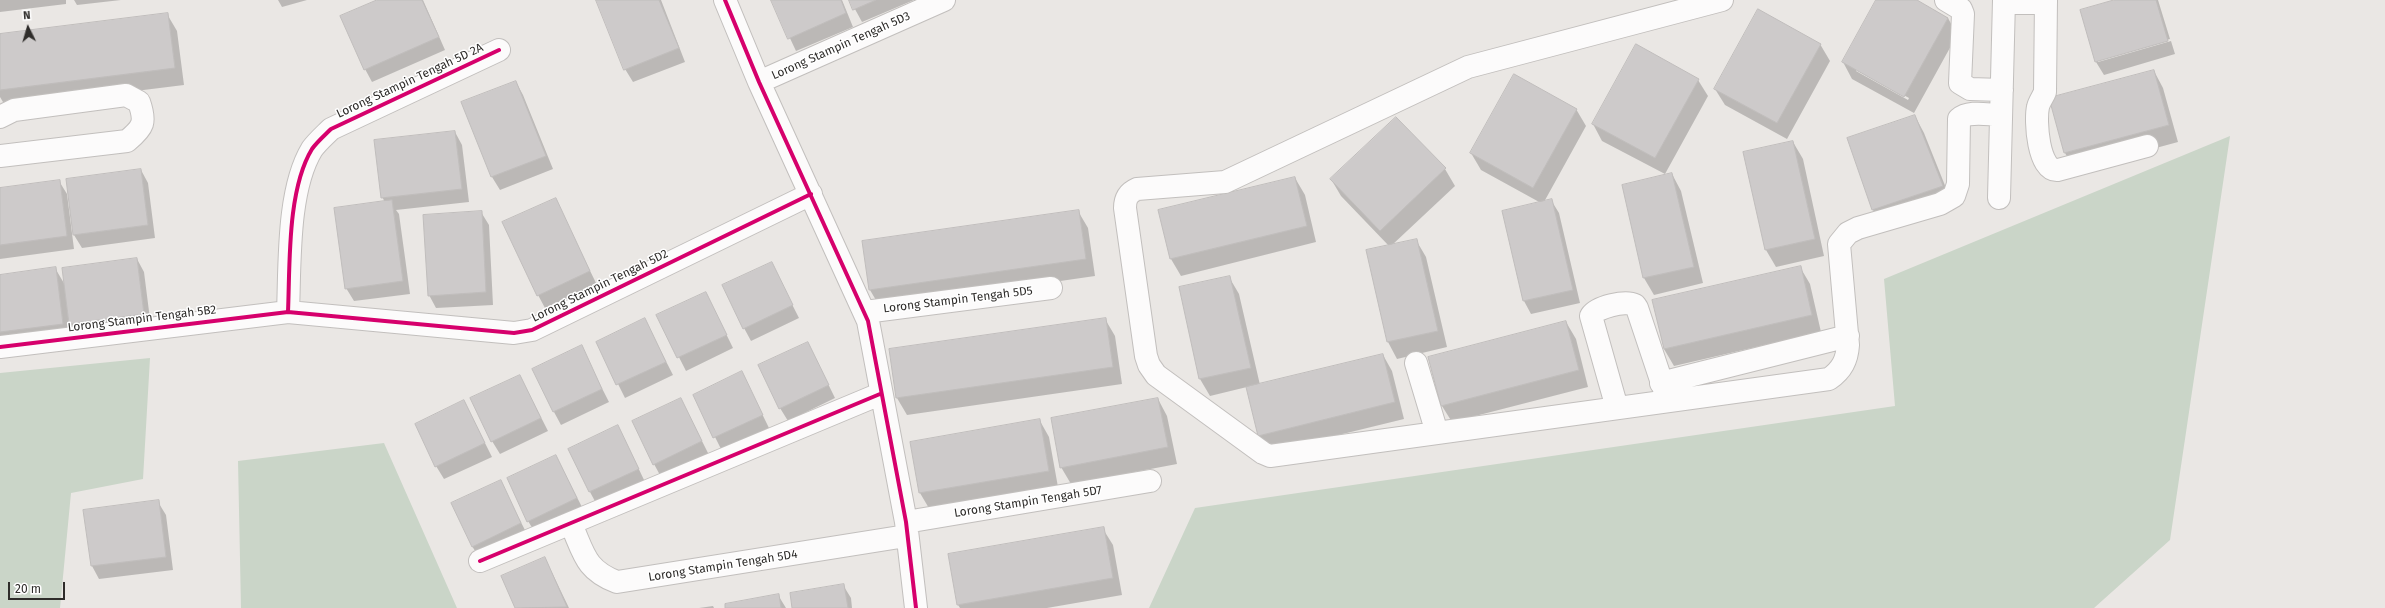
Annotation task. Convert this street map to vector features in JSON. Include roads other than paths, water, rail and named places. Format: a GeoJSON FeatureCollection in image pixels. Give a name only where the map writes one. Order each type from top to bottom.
{"type":"FeatureCollection","features":[{"type":"Feature","properties":{"kind":"street"},"geometry":{"type":"LineString","coordinates":[[725,0],[759,82],[868,321],[880,394],[906,529],[916,608]]}},
{"type":"Feature","properties":{"kind":"street","name":"Lorong Stampin Tengah 5D3"},"geometry":{"type":"LineString","coordinates":[[759,82],[944,0]]}},
{"type":"Feature","properties":{"kind":"street"},"geometry":{"type":"LineString","coordinates":[[1722,0],[1468,68],[1225,182],[1137,189],[1127,196],[1125,208],[1146,356],[1156,375],[1263,454],[1270,456],[1617,408],[1664,392],[1848,336]]}},
{"type":"Feature","properties":{"kind":"street"},"geometry":{"type":"LineString","coordinates":[[1946,0],[1961,9],[1964,14],[1960,83],[1970,89],[2002,90]]}},
{"type":"Feature","properties":{"kind":"street"},"geometry":{"type":"LineString","coordinates":[[1999,198],[2004,1],[2046,1],[2045,92],[2038,106],[2037,129],[2041,154],[2049,166],[2058,170],[2147,146]]}},
{"type":"Feature","properties":{"kind":"street","name":"Lorong Stampin Tengah 5D 2A"},"geometry":{"type":"LineString","coordinates":[[288,312],[291,236],[296,188],[312,149],[331,129],[499,50]]}},
{"type":"Feature","properties":{"kind":"street"},"geometry":{"type":"LineString","coordinates":[[0,117],[14,110],[126,95],[139,102],[144,116],[140,130],[127,141],[0,156]]}},
{"type":"Feature","properties":{"kind":"street"},"geometry":{"type":"LineString","coordinates":[[1664,392],[1829,379],[1844,365],[1848,356],[1848,336],[1839,244],[1843,238],[1858,228],[1940,204],[1954,196],[1958,184],[1959,119],[1963,115],[1969,114],[2001,115]]}},
{"type":"Feature","properties":{"kind":"street","name":"Lorong Stampin Tengah 5D2"},"geometry":{"type":"LineString","coordinates":[[288,312],[514,333],[532,330],[811,194]]}},
{"type":"Feature","properties":{"kind":"street","name":"Lorong Stampin Tengah 5D5"},"geometry":{"type":"LineString","coordinates":[[865,312],[1051,288]]}},
{"type":"Feature","properties":{"kind":"street"},"geometry":{"type":"LineString","coordinates":[[1617,408],[1592,321],[1594,312],[1626,303],[1635,305],[1664,392]]}},
{"type":"Feature","properties":{"kind":"street","name":"Lorong Stampin Tengah 5B2"},"geometry":{"type":"LineString","coordinates":[[0,347],[288,312]]}},
{"type":"Feature","properties":{"kind":"street"},"geometry":{"type":"LineString","coordinates":[[1416,363],[1437,433]]}},
{"type":"Feature","properties":{"kind":"street"},"geometry":{"type":"LineString","coordinates":[[480,561],[880,394]]}},
{"type":"Feature","properties":{"kind":"street","name":"Lorong Stampin Tengah 5D7"},"geometry":{"type":"LineString","coordinates":[[906,529],[1150,481]]}},
{"type":"Feature","properties":{"kind":"street","name":"Lorong Stampin Tengah 5D4"},"geometry":{"type":"LineString","coordinates":[[571,524],[589,566],[604,577],[617,582],[906,529]]}}]}
